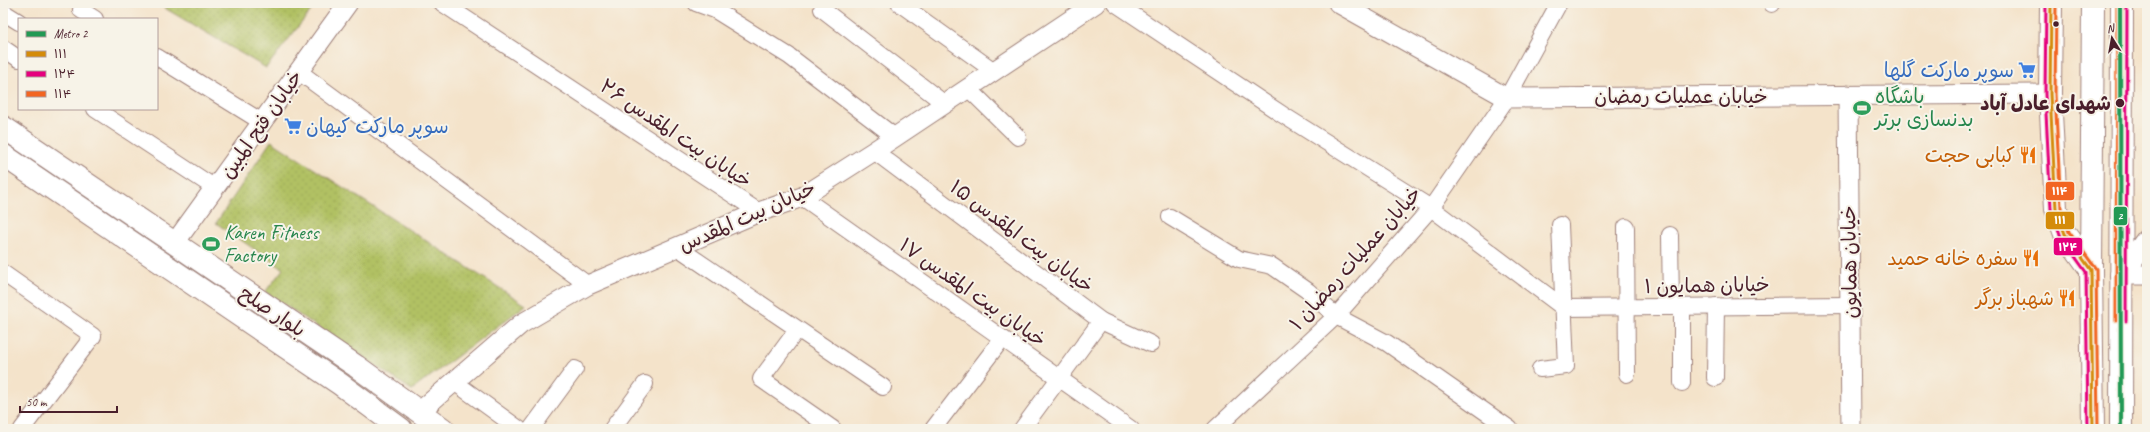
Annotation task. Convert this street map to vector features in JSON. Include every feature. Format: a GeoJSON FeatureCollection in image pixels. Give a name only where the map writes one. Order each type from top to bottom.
{"type":"FeatureCollection","features":[{"type":"Feature","properties":{"kind":"main road"},"geometry":{"type":"LineString","coordinates":[[2051,3],[2050,94],[2056,209],[2065,234],[2091,270]]}},
{"type":"Feature","properties":{"kind":"main road"},"geometry":{"type":"LineString","coordinates":[[2093,3],[2091,270],[2093,429]]}},
{"type":"Feature","properties":{"kind":"main road"},"geometry":{"type":"LineString","coordinates":[[2121,429],[2122,3]]}},
{"type":"Feature","properties":{"kind":"main road","name":"بلوار صلح"},"geometry":{"type":"LineString","coordinates":[[3,127],[356,366],[443,429]]}},
{"type":"Feature","properties":{"kind":"main road","name":"بلوار صلح"},"geometry":{"type":"LineString","coordinates":[[3,155],[340,384],[395,427]]}},
{"type":"Feature","properties":{"kind":"main road"},"geometry":{"type":"LineString","coordinates":[[68,199],[81,180]]}},
{"type":"Feature","properties":{"kind":"main road"},"geometry":{"type":"LineString","coordinates":[[2121,275],[2147,240]]}},
{"type":"Feature","properties":{"kind":"street","name":"خیابان فتح المبین"},"geometry":{"type":"LineString","coordinates":[[174,244],[348,3]]}},
{"type":"Feature","properties":{"kind":"street","name":"خیابان بیت المقدس ۲۶"},"geometry":{"type":"LineString","coordinates":[[442,3],[759,212]]}},
{"type":"Feature","properties":{"kind":"street"},"geometry":{"type":"LineString","coordinates":[[696,3],[714,10],[789,56],[896,137]]}},
{"type":"Feature","properties":{"kind":"street"},"geometry":{"type":"LineString","coordinates":[[826,3],[822,10],[945,104]]}},
{"type":"Feature","properties":{"kind":"street"},"geometry":{"type":"LineString","coordinates":[[899,3],[994,71]]}},
{"type":"Feature","properties":{"kind":"street","name":"خیابان بیت المقدس"},"geometry":{"type":"LineString","coordinates":[[419,412],[453,381],[521,324],[588,285],[759,212],[802,197],[896,137],[1096,3]]}},
{"type":"Feature","properties":{"kind":"street"},"geometry":{"type":"LineString","coordinates":[[1115,3],[1283,115],[1431,208],[1564,308]]}},
{"type":"Feature","properties":{"kind":"street","name":"خیابان عملیات رمضان"},"geometry":{"type":"LineString","coordinates":[[1338,3],[1507,98],[2050,94]]}},
{"type":"Feature","properties":{"kind":"street","name":"خیابان عملیات رمضان ۱"},"geometry":{"type":"LineString","coordinates":[[1215,429],[1336,316],[1431,208],[1507,98],[1559,3]]}},
{"type":"Feature","properties":{"kind":"street"},"geometry":{"type":"LineString","coordinates":[[81,10],[93,18]]}},
{"type":"Feature","properties":{"kind":"street"},"geometry":{"type":"LineString","coordinates":[[3,12],[18,21]]}},
{"type":"Feature","properties":{"kind":"street"},"geometry":{"type":"LineString","coordinates":[[3,48],[18,58]]}},
{"type":"Feature","properties":{"kind":"street"},"geometry":{"type":"LineString","coordinates":[[158,58],[262,122]]}},
{"type":"Feature","properties":{"kind":"street"},"geometry":{"type":"LineString","coordinates":[[298,71],[588,285]]}},
{"type":"Feature","properties":{"kind":"street"},"geometry":{"type":"LineString","coordinates":[[968,88],[1018,137]]}},
{"type":"Feature","properties":{"kind":"street","name":"خیابان همایون"},"geometry":{"type":"LineString","coordinates":[[1848,95],[1851,429]]}},
{"type":"Feature","properties":{"kind":"street"},"geometry":{"type":"LineString","coordinates":[[97,110],[215,188]]}},
{"type":"Feature","properties":{"kind":"street","name":"خیابان بیت المقدس ۱۵"},"geometry":{"type":"LineString","coordinates":[[874,151],[1101,321],[1151,344]]}},
{"type":"Feature","properties":{"kind":"street","name":"خیابان بیت المقدس ۱۷"},"geometry":{"type":"LineString","coordinates":[[802,197],[1002,339],[1060,378],[1122,427]]}},
{"type":"Feature","properties":{"kind":"street"},"geometry":{"type":"LineString","coordinates":[[1170,217],[1239,259],[1272,266],[1308,291],[1336,316],[1387,343],[1510,429]]}},
{"type":"Feature","properties":{"kind":"street"},"geometry":{"type":"LineString","coordinates":[[1540,369],[1566,366],[1560,225]]}},
{"type":"Feature","properties":{"kind":"street"},"geometry":{"type":"LineString","coordinates":[[1626,227],[1627,374]]}},
{"type":"Feature","properties":{"kind":"street"},"geometry":{"type":"LineString","coordinates":[[1670,235],[1682,383]]}},
{"type":"Feature","properties":{"kind":"street"},"geometry":{"type":"LineString","coordinates":[[677,247],[883,387]]}},
{"type":"Feature","properties":{"kind":"street"},"geometry":{"type":"LineString","coordinates":[[3,274],[93,336],[22,429]]}},
{"type":"Feature","properties":{"kind":"street"},"geometry":{"type":"LineString","coordinates":[[2121,275],[2147,275]]}},
{"type":"Feature","properties":{"kind":"street","name":"خیابان همایون ۱"},"geometry":{"type":"LineString","coordinates":[[1564,308],[1850,305]]}},
{"type":"Feature","properties":{"kind":"street"},"geometry":{"type":"LineString","coordinates":[[1715,378],[1716,306]]}},
{"type":"Feature","properties":{"kind":"street"},"geometry":{"type":"LineString","coordinates":[[1022,429],[1101,321]]}},
{"type":"Feature","properties":{"kind":"street"},"geometry":{"type":"LineString","coordinates":[[797,330],[761,379],[833,429]]}},
{"type":"Feature","properties":{"kind":"street"},"geometry":{"type":"LineString","coordinates":[[933,429],[1002,339]]}},
{"type":"Feature","properties":{"kind":"street"},"geometry":{"type":"LineString","coordinates":[[531,429],[575,369]]}},
{"type":"Feature","properties":{"kind":"street"},"geometry":{"type":"LineString","coordinates":[[453,381],[519,429]]}},
{"type":"Feature","properties":{"kind":"street"},"geometry":{"type":"LineString","coordinates":[[612,429],[645,384]]}},
{"type":"Feature","properties":{"kind":"green space"},"geometry":{"type":"Polygon","coordinates":[[[156,3],[317,3],[266,68],[156,3]]]}},
{"type":"Feature","properties":{"kind":"green space"},"geometry":{"type":"Polygon","coordinates":[[[271,141],[526,305],[412,390],[265,292],[283,269],[216,223],[271,141]]]}},
{"type":"Feature","properties":{"kind":"metro line","name":"2"},"geometry":{"type":"LineString","coordinates":[[2120,3],[2121,429]]}},
{"type":"Feature","properties":{"kind":"transit line","name":"۱۲۴"},"geometry":{"type":"LineString","coordinates":[[2046,3],[2045,94],[2051,209],[2061,237],[2086,272],[2088,429]]}},
{"type":"Feature","properties":{"kind":"transit line","name":"۱۱۱"},"geometry":{"type":"LineString","coordinates":[[2051,3],[2050,94],[2056,209],[2065,234],[2091,270],[2093,429]]}},
{"type":"Feature","properties":{"kind":"transit line","name":"۱۱۴"},"geometry":{"type":"LineString","coordinates":[[2056,3],[2055,94],[2061,208],[2069,232],[2096,269],[2098,429]]}},
{"type":"Feature","properties":{"kind":"transit line","name":"۱۱۴"},"geometry":{"type":"LineString","coordinates":[[2116,321],[2117,3]]}},
{"type":"Feature","properties":{"kind":"transit line","name":"۱۱۱"},"geometry":{"type":"LineString","coordinates":[[2121,321],[2122,3]]}},
{"type":"Feature","properties":{"kind":"transit line","name":"۱۲۴"},"geometry":{"type":"LineString","coordinates":[[2126,321],[2127,3]]}},
{"type":"Feature","properties":{"kind":"place","name":"سوپر مارکت گلها"},"geometry":{"type":"Point","coordinates":[2027,70]}},
{"type":"Feature","properties":{"kind":"place","name":"شهدای عادل آباد"},"geometry":{"type":"Point","coordinates":[2120,103]}},
{"type":"Feature","properties":{"kind":"place","name":"باشگاه بدنسازی برتر"},"geometry":{"type":"Point","coordinates":[1862,108]}},
{"type":"Feature","properties":{"kind":"place","name":"سوپر مارکت کیهان"},"geometry":{"type":"Point","coordinates":[293,126]}},
{"type":"Feature","properties":{"kind":"place","name":"کبابی حجت"},"geometry":{"type":"Point","coordinates":[2028,155]}},
{"type":"Feature","properties":{"kind":"place","name":"Karen Fitness Factory"},"geometry":{"type":"Point","coordinates":[211,244]}},
{"type":"Feature","properties":{"kind":"place","name":"سفره خانه حمید"},"geometry":{"type":"Point","coordinates":[2031,258]}},
{"type":"Feature","properties":{"kind":"place","name":"شهباز برگر"},"geometry":{"type":"Point","coordinates":[2067,298]}}]}
